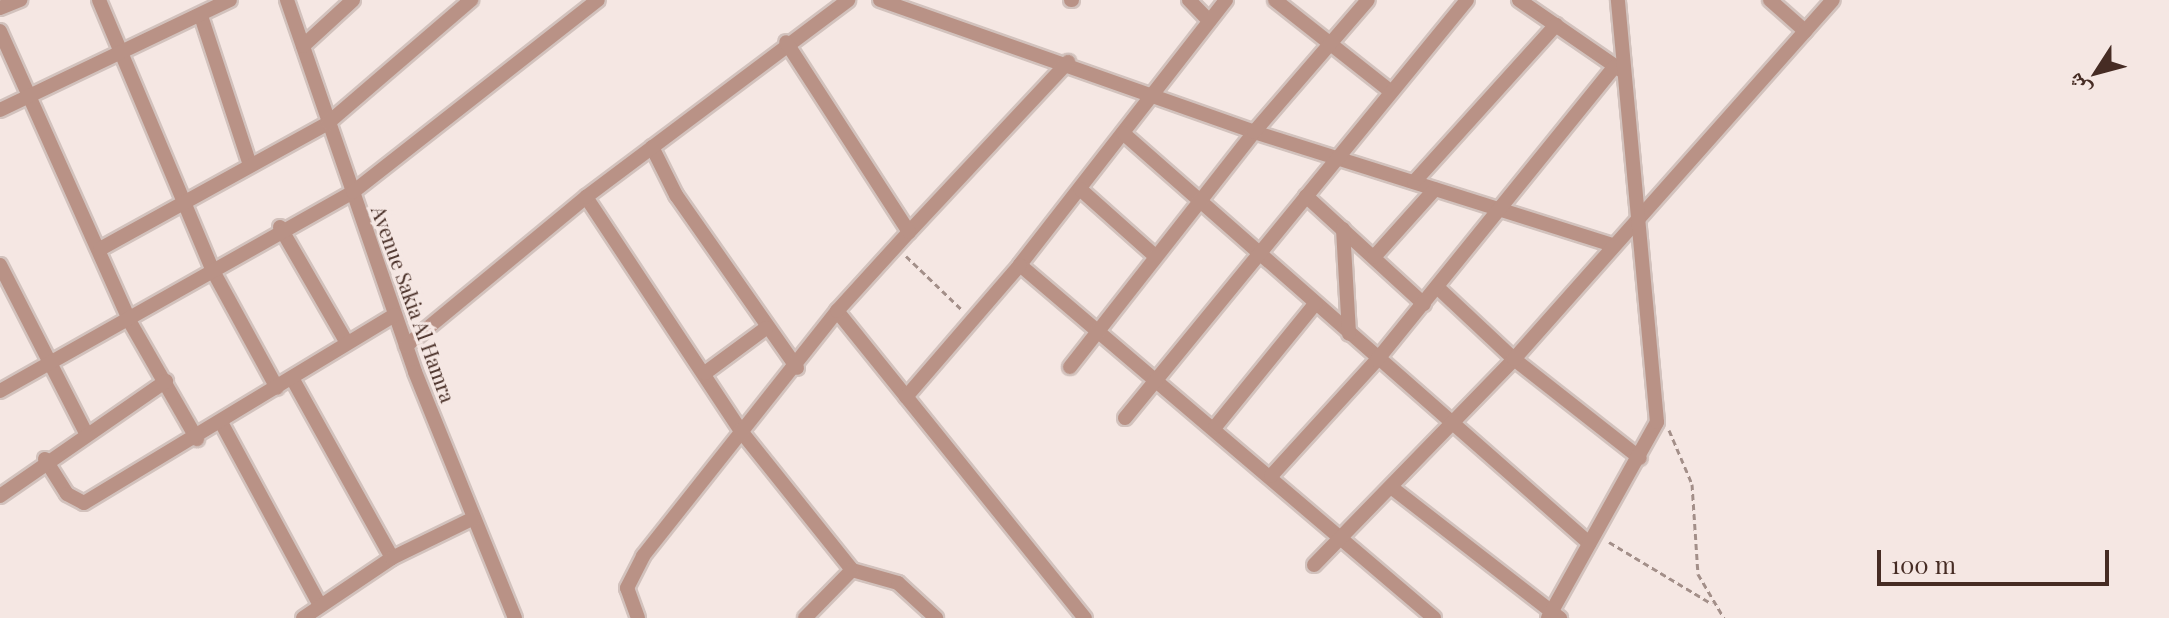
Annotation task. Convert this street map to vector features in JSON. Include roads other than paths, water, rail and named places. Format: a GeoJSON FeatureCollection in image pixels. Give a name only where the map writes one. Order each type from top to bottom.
{"type":"FeatureCollection","features":[{"type":"Feature","properties":{"kind":"street"},"geometry":{"type":"LineString","coordinates":[[0,8],[20,0]]}},
{"type":"Feature","properties":{"kind":"street"},"geometry":{"type":"LineString","coordinates":[[99,0],[187,199],[213,271],[277,388]]}},
{"type":"Feature","properties":{"kind":"street"},"geometry":{"type":"LineString","coordinates":[[0,110],[122,57],[230,0]]}},
{"type":"Feature","properties":{"kind":"street","name":"Avenue Sakia Al Hamra"},"geometry":{"type":"LineString","coordinates":[[287,0],[406,346],[515,618]]}},
{"type":"Feature","properties":{"kind":"street"},"geometry":{"type":"LineString","coordinates":[[303,46],[353,0]]}},
{"type":"Feature","properties":{"kind":"street"},"geometry":{"type":"LineString","coordinates":[[100,249],[249,162],[328,123],[471,0]]}},
{"type":"Feature","properties":{"kind":"street"},"geometry":{"type":"LineString","coordinates":[[0,391],[130,322],[280,227],[353,192],[598,0]]}},
{"type":"Feature","properties":{"kind":"street"},"geometry":{"type":"LineString","coordinates":[[406,346],[586,197],[786,42],[848,0]]}},
{"type":"Feature","properties":{"kind":"street"},"geometry":{"type":"LineString","coordinates":[[880,0],[1155,92],[1254,132],[1613,245]]}},
{"type":"Feature","properties":{"kind":"street"},"geometry":{"type":"LineString","coordinates":[[1189,0],[1209,21]]}},
{"type":"Feature","properties":{"kind":"street"},"geometry":{"type":"LineString","coordinates":[[906,397],[1020,265],[1226,0]]}},
{"type":"Feature","properties":{"kind":"street"},"geometry":{"type":"LineString","coordinates":[[1275,0],[1389,90]]}},
{"type":"Feature","properties":{"kind":"street"},"geometry":{"type":"LineString","coordinates":[[1070,367],[1254,132],[1368,0]]}},
{"type":"Feature","properties":{"kind":"street"},"geometry":{"type":"LineString","coordinates":[[1125,418],[1389,90],[1467,0]]}},
{"type":"Feature","properties":{"kind":"street"},"geometry":{"type":"LineString","coordinates":[[1519,0],[1620,69]]}},
{"type":"Feature","properties":{"kind":"street"},"geometry":{"type":"LineString","coordinates":[[1391,487],[1553,616],[1592,538],[1640,458],[1657,409],[1640,215],[1620,69],[1618,0]]}},
{"type":"Feature","properties":{"kind":"street"},"geometry":{"type":"LineString","coordinates":[[1770,0],[1805,31]]}},
{"type":"Feature","properties":{"kind":"street"},"geometry":{"type":"LineString","coordinates":[[1314,565],[1514,359],[1833,0]]}},
{"type":"Feature","properties":{"kind":"street"},"geometry":{"type":"LineString","coordinates":[[201,16],[249,162]]}},
{"type":"Feature","properties":{"kind":"street"},"geometry":{"type":"LineString","coordinates":[[1414,182],[1556,25]]}},
{"type":"Feature","properties":{"kind":"street"},"geometry":{"type":"LineString","coordinates":[[0,31],[130,322],[197,439]]}},
{"type":"Feature","properties":{"kind":"street"},"geometry":{"type":"LineString","coordinates":[[786,42],[909,232]]}},
{"type":"Feature","properties":{"kind":"street"},"geometry":{"type":"LineString","coordinates":[[638,618],[627,588],[643,556],[740,430],[797,368],[837,311],[895,245],[1068,62]]}},
{"type":"Feature","properties":{"kind":"street"},"geometry":{"type":"LineString","coordinates":[[1271,476],[1377,360],[1620,69]]}},
{"type":"Feature","properties":{"kind":"street"},"geometry":{"type":"LineString","coordinates":[[1123,133],[1451,425],[1592,538]]}},
{"type":"Feature","properties":{"kind":"street"},"geometry":{"type":"LineString","coordinates":[[652,147],[766,328],[797,368]]}},
{"type":"Feature","properties":{"kind":"street"},"geometry":{"type":"LineString","coordinates":[[1080,189],[1155,256]]}},
{"type":"Feature","properties":{"kind":"street"},"geometry":{"type":"LineString","coordinates":[[1374,257],[1435,189]]}},
{"type":"Feature","properties":{"kind":"street"},"geometry":{"type":"LineString","coordinates":[[1306,196],[1424,304]]}},
{"type":"Feature","properties":{"kind":"street"},"geometry":{"type":"LineString","coordinates":[[586,197],[740,430],[852,570],[898,583],[936,618]]}},
{"type":"Feature","properties":{"kind":"street"},"geometry":{"type":"LineString","coordinates":[[280,227],[347,343]]}},
{"type":"Feature","properties":{"kind":"street"},"geometry":{"type":"LineString","coordinates":[[1343,229],[1349,334]]}},
{"type":"Feature","properties":{"kind":"street"},"geometry":{"type":"LineString","coordinates":[[0,265],[47,367],[85,431]]}},
{"type":"Feature","properties":{"kind":"street"},"geometry":{"type":"LineString","coordinates":[[1020,265],[1342,535],[1434,618]]}},
{"type":"Feature","properties":{"kind":"street"},"geometry":{"type":"LineString","coordinates":[[1437,287],[1514,359],[1640,458]]}},
{"type":"Feature","properties":{"kind":"street"},"geometry":{"type":"LineString","coordinates":[[1215,427],[1315,304]]}},
{"type":"Feature","properties":{"kind":"street"},"geometry":{"type":"LineString","coordinates":[[837,311],[1085,618]]}},
{"type":"Feature","properties":{"kind":"street"},"geometry":{"type":"LineString","coordinates":[[45,459],[67,494],[84,503],[222,424],[395,315]]}},
{"type":"Feature","properties":{"kind":"street"},"geometry":{"type":"LineString","coordinates":[[705,373],[766,328]]}},
{"type":"Feature","properties":{"kind":"street"},"geometry":{"type":"LineString","coordinates":[[292,378],[392,558]]}},
{"type":"Feature","properties":{"kind":"street"},"geometry":{"type":"LineString","coordinates":[[0,496],[85,431],[166,381]]}},
{"type":"Feature","properties":{"kind":"street"},"geometry":{"type":"LineString","coordinates":[[222,424],[320,605]]}},
{"type":"Feature","properties":{"kind":"street"},"geometry":{"type":"LineString","coordinates":[[303,618],[392,558],[474,518]]}},
{"type":"Feature","properties":{"kind":"street"},"geometry":{"type":"LineString","coordinates":[[805,618],[852,570]]}}]}
